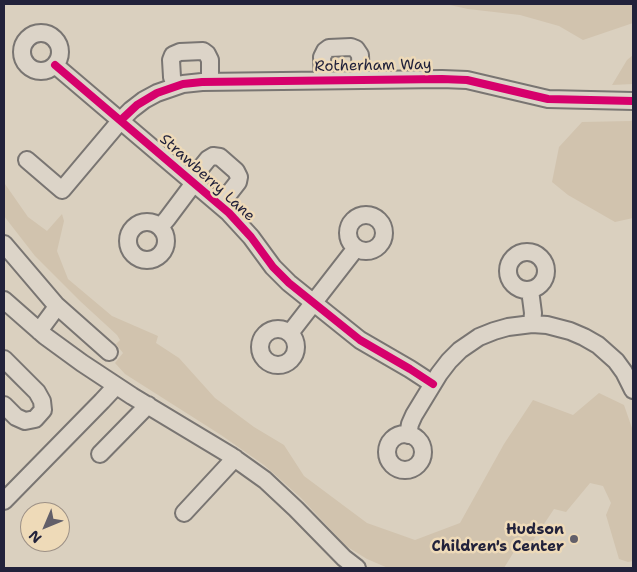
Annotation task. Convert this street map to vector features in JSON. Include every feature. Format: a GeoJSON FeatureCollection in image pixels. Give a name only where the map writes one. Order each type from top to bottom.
{"type":"FeatureCollection","features":[{"type":"Feature","properties":{"kind":"street","name":"Rotherham Way"},"geometry":{"type":"LineString","coordinates":[[322,80],[322,56],[325,51],[329,48],[351,47],[360,54],[361,80]]}},
{"type":"Feature","properties":{"kind":"street"},"geometry":{"type":"LineString","coordinates":[[175,86],[172,77],[171,60],[173,55],[180,52],[203,52],[207,54],[210,60],[210,82]]}},
{"type":"Feature","properties":{"kind":"street","name":"Strawberry Lane"},"geometry":{"type":"LineString","coordinates":[[55,64],[220,205],[240,224],[273,268],[289,283],[360,340],[433,384]]}},
{"type":"Feature","properties":{"kind":"street","name":"Rotherham Way"},"geometry":{"type":"LineString","coordinates":[[27,160],[62,190],[121,120],[144,100],[157,93],[183,84],[442,79],[467,80],[548,99],[633,101]]}},
{"type":"Feature","properties":{"kind":"street","name":"Strawberry Lane"},"geometry":{"type":"LineString","coordinates":[[160,227],[208,159],[213,156],[220,157],[239,175],[238,182],[220,205]]}},
{"type":"Feature","properties":{"kind":"street"},"geometry":{"type":"LineString","coordinates":[[4,244],[56,305],[109,352]]}},
{"type":"Feature","properties":{"kind":"street"},"geometry":{"type":"LineString","coordinates":[[290,333],[356,248]]}},
{"type":"Feature","properties":{"kind":"street"},"geometry":{"type":"LineString","coordinates":[[530,290],[533,313],[532,324]]}},
{"type":"Feature","properties":{"kind":"street"},"geometry":{"type":"LineString","coordinates":[[4,300],[39,331],[75,358],[116,386],[235,458],[265,480],[310,522],[330,545],[357,568]]}},
{"type":"Feature","properties":{"kind":"street"},"geometry":{"type":"LineString","coordinates":[[39,331],[56,308],[56,305]]}},
{"type":"Feature","properties":{"kind":"street"},"geometry":{"type":"LineString","coordinates":[[408,435],[414,415],[449,361],[472,341],[486,334],[516,325],[547,325],[563,328],[584,337],[608,353],[620,367],[628,368],[633,390]]}},
{"type":"Feature","properties":{"kind":"street"},"geometry":{"type":"LineString","coordinates":[[4,359],[36,392],[42,401],[43,410],[35,419],[25,421],[16,417],[4,406]]}},
{"type":"Feature","properties":{"kind":"street"},"geometry":{"type":"LineString","coordinates":[[4,501],[116,386]]}},
{"type":"Feature","properties":{"kind":"street"},"geometry":{"type":"LineString","coordinates":[[100,454],[148,405]]}},
{"type":"Feature","properties":{"kind":"street"},"geometry":{"type":"LineString","coordinates":[[184,513],[235,458]]}},
{"type":"Feature","properties":{"kind":"shaded area"},"geometry":{"type":"Polygon","coordinates":[[[445,4],[633,4],[633,23],[583,40],[559,26],[520,15],[468,9],[445,4]]]}},
{"type":"Feature","properties":{"kind":"shaded area"},"geometry":{"type":"Polygon","coordinates":[[[633,55],[633,84],[612,85],[627,60],[633,55]]]}},
{"type":"Feature","properties":{"kind":"shaded area"},"geometry":{"type":"Polygon","coordinates":[[[633,120],[633,218],[615,222],[568,195],[552,182],[559,147],[582,122],[633,120]]]}},
{"type":"Feature","properties":{"kind":"shaded area"},"geometry":{"type":"Polygon","coordinates":[[[4,173],[5,184],[28,217],[47,231],[62,214],[64,221],[57,251],[68,279],[112,316],[158,336],[156,343],[179,358],[215,398],[254,427],[284,445],[304,476],[367,523],[415,540],[460,523],[504,444],[533,400],[573,415],[599,393],[624,405],[633,431],[633,561],[628,562],[619,559],[606,515],[611,503],[603,486],[590,483],[566,512],[554,509],[530,545],[515,550],[504,568],[388,568],[367,559],[346,546],[301,498],[264,465],[221,435],[125,374],[115,363],[123,353],[116,344],[120,340],[117,335],[35,256],[4,216],[4,173]]]}},
{"type":"Feature","properties":{"kind":"cycle path"},"geometry":{"type":"LineString","coordinates":[[55,65],[229,213],[251,237],[273,267],[289,283],[360,340],[433,384]]}},
{"type":"Feature","properties":{"kind":"cycle path"},"geometry":{"type":"LineString","coordinates":[[121,120],[137,105],[157,93],[183,84],[202,82],[467,80],[548,99],[633,101]]}},
{"type":"Feature","properties":{"kind":"place","name":"Hudson Children's Center"},"geometry":{"type":"Point","coordinates":[574,539]}}]}
